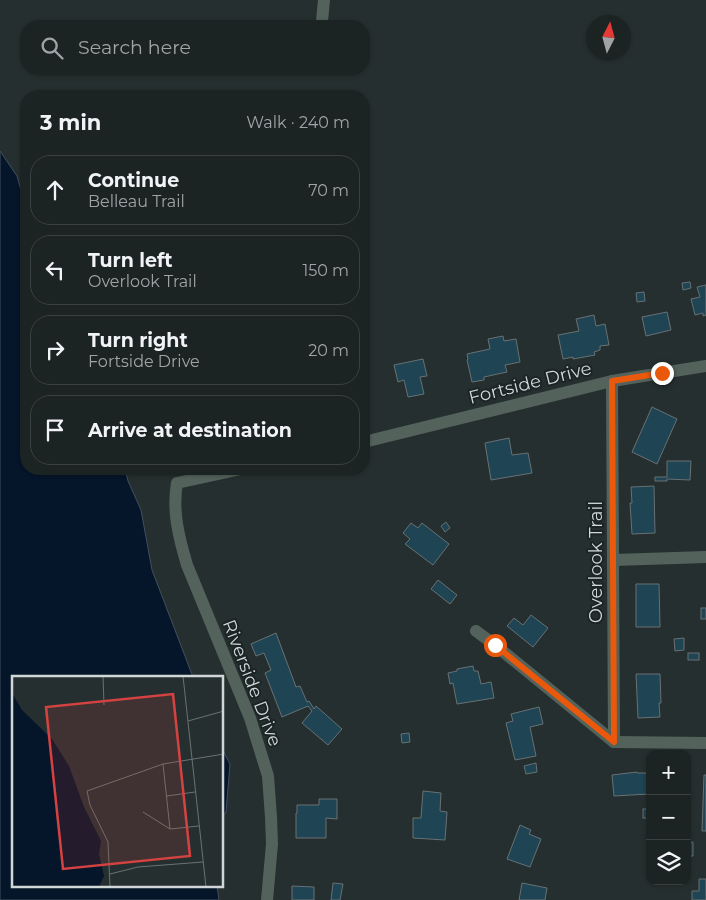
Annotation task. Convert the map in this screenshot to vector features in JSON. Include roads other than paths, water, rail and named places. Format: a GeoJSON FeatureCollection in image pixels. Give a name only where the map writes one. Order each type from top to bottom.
{"type":"FeatureCollection","features":[{"type":"Feature","properties":{"kind":"street"},"geometry":{"type":"LineString","coordinates":[[322,20],[324,0]]}},
{"type":"Feature","properties":{"kind":"street","name":"Fortside Drive"},"geometry":{"type":"LineString","coordinates":[[370,441],[612,381],[706,366]]}},
{"type":"Feature","properties":{"kind":"street","name":"Overlook Trail"},"geometry":{"type":"LineString","coordinates":[[612,381],[614,742]]}},
{"type":"Feature","properties":{"kind":"street","name":"Riverside Drive"},"geometry":{"type":"LineString","coordinates":[[214,475],[177,483],[175,513],[179,538],[187,565],[250,718],[268,776],[272,817],[272,844],[267,900]]}},
{"type":"Feature","properties":{"kind":"street"},"geometry":{"type":"LineString","coordinates":[[614,560],[706,556]]}},
{"type":"Feature","properties":{"kind":"street"},"geometry":{"type":"LineString","coordinates":[[476,632],[495,645],[614,742],[706,743]]}},
{"type":"Feature","properties":{"kind":"water"},"geometry":{"type":"Polygon","coordinates":[[[0,151],[17,176],[20,187],[20,475],[126,475],[141,510],[152,570],[193,676],[12,676],[12,888],[217,888],[219,900],[0,900],[0,151]]]}},
{"type":"Feature","properties":{"kind":"water"},"geometry":{"type":"Polygon","coordinates":[[[224,753],[230,764],[226,812],[224,815],[224,753]]]}}]}
